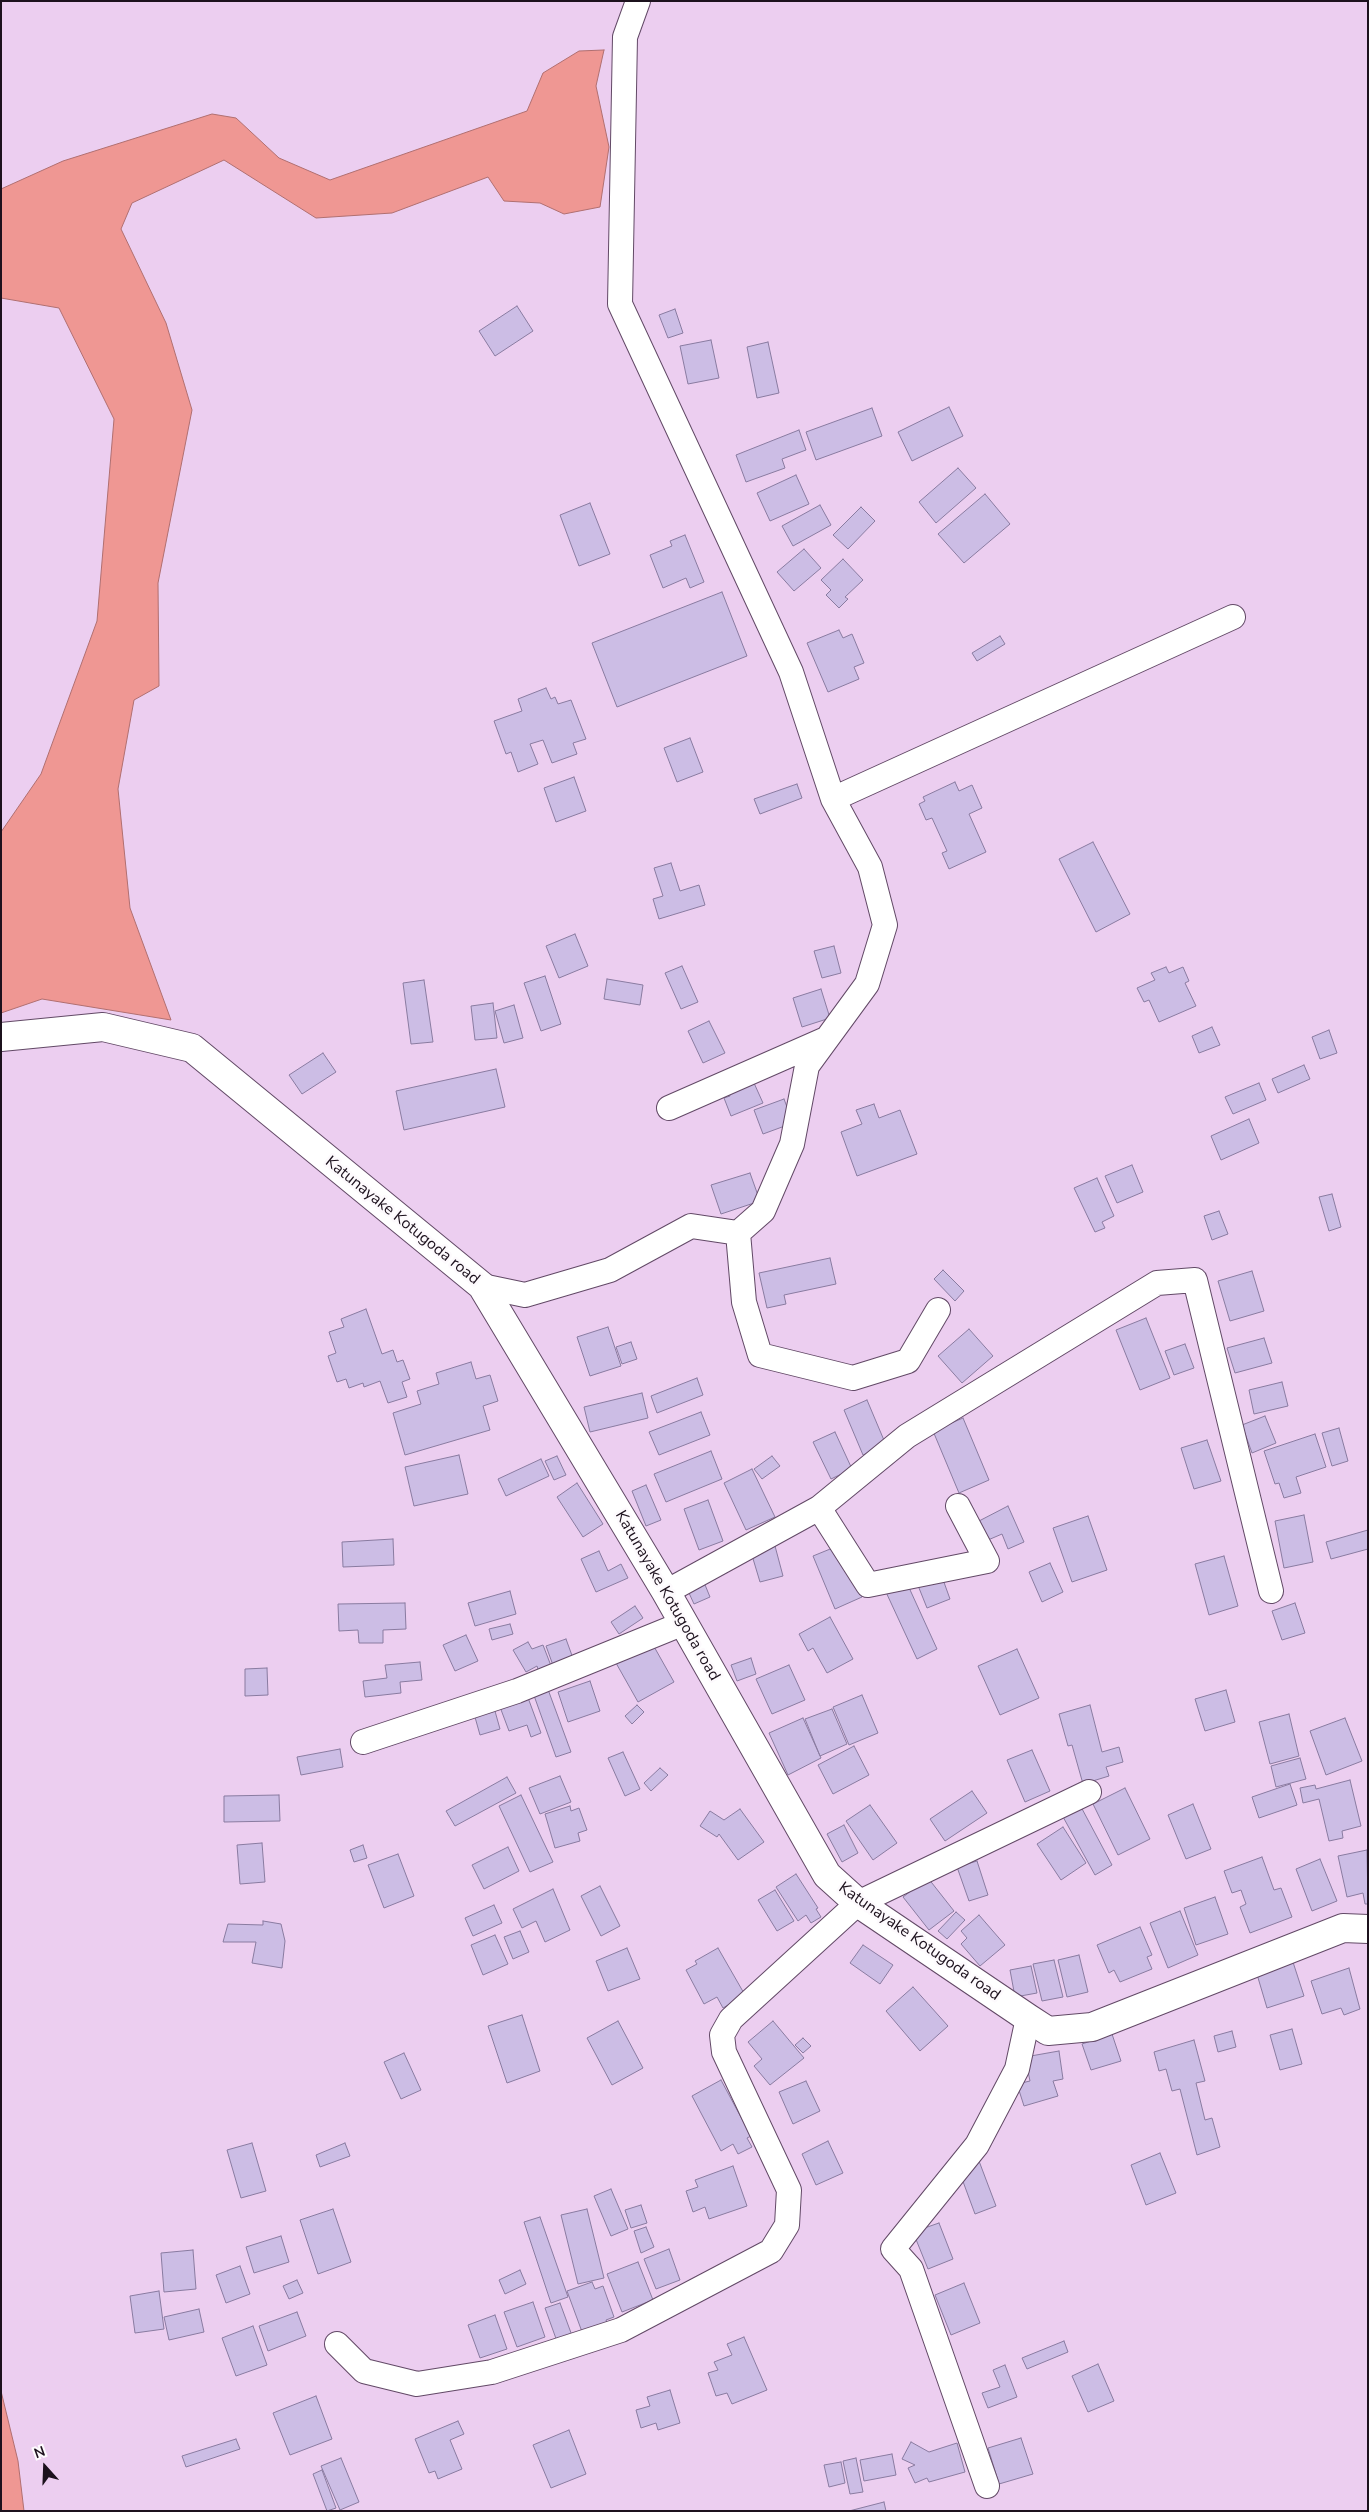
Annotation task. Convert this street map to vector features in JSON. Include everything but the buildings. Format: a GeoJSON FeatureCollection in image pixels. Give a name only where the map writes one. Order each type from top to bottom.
{"type":"FeatureCollection","features":[{"type":"Feature","properties":{"kind":"main road","name":"Katunayake Kotugoda road"},"geometry":{"type":"LineString","coordinates":[[1,1037],[29,1036],[103,1027],[192,1048],[482,1286],[666,1592],[827,1875],[858,1903],[1028,2018],[1048,2031],[1092,2027],[1343,1928],[1368,1929]]}},
{"type":"Feature","properties":{"kind":"street"},"geometry":{"type":"LineString","coordinates":[[482,1286],[525,1295],[610,1270],[690,1226],[738,1233],[763,1211],[792,1144],[807,1066],[867,984],[885,925],[870,867],[833,799],[791,672],[620,304],[625,37],[638,1]]}},
{"type":"Feature","properties":{"kind":"street"},"geometry":{"type":"LineString","coordinates":[[833,799],[1232,617]]}},
{"type":"Feature","properties":{"kind":"street"},"geometry":{"type":"LineString","coordinates":[[669,1108],[826,1039]]}},
{"type":"Feature","properties":{"kind":"street"},"geometry":{"type":"LineString","coordinates":[[738,1233],[744,1302],[760,1355],[854,1378],[908,1361],[938,1310]]}},
{"type":"Feature","properties":{"kind":"street"},"geometry":{"type":"LineString","coordinates":[[666,1592],[819,1508],[907,1436],[1156,1283],[1195,1280],[1271,1591]]}},
{"type":"Feature","properties":{"kind":"street"},"geometry":{"type":"LineString","coordinates":[[819,1508],[868,1585],[987,1561],[958,1506]]}},
{"type":"Feature","properties":{"kind":"street"},"geometry":{"type":"LineString","coordinates":[[363,1742],[517,1691],[684,1623]]}},
{"type":"Feature","properties":{"kind":"street"},"geometry":{"type":"LineString","coordinates":[[337,2344],[364,2371],[417,2384],[492,2372],[621,2330],[771,2251],[787,2225],[789,2190],[724,2052],[722,2035],[731,2019],[858,1903],[1089,1792]]}},
{"type":"Feature","properties":{"kind":"street"},"geometry":{"type":"LineString","coordinates":[[987,2486],[911,2269],[893,2249],[977,2145],[1017,2069],[1028,2018]]}},
{"type":"Feature","properties":{"kind":"shaded area"},"geometry":{"type":"Polygon","coordinates":[[[604,50],[596,86],[609,147],[600,207],[564,214],[540,203],[504,201],[488,177],[392,213],[316,218],[224,160],[132,203],[121,229],[166,323],[192,410],[158,583],[159,686],[134,700],[118,789],[130,908],[171,1020],[42,999],[1,1013],[1,832],[41,774],[97,621],[114,419],[59,308],[1,298],[1,189],[63,161],[212,114],[236,118],[279,158],[330,180],[527,111],[543,73],[579,51],[604,50]]]}},
{"type":"Feature","properties":{"kind":"shaded area"},"geometry":{"type":"Polygon","coordinates":[[[1,2391],[18,2461],[24,2511],[1,2511],[1,2391]]]}}]}
